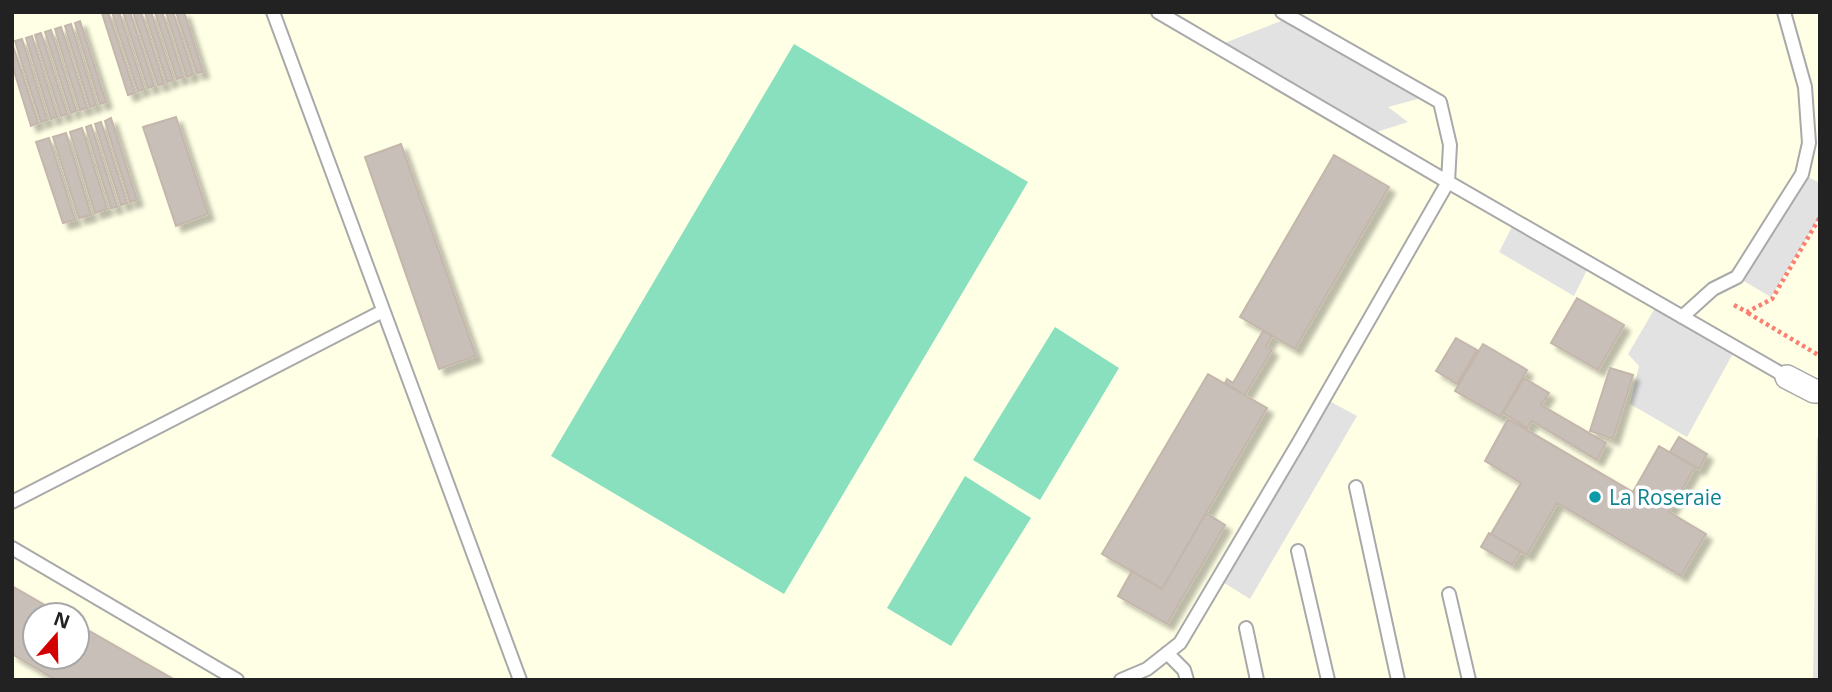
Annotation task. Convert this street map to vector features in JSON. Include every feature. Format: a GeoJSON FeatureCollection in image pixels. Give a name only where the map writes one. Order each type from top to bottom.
{"type":"FeatureCollection","features":[{"type":"Feature","properties":{"kind":"street"},"geometry":{"type":"LineString","coordinates":[[1787,377],[1814,391],[1820,391]]}},
{"type":"Feature","properties":{"kind":"lane"},"geometry":{"type":"LineString","coordinates":[[273,12],[520,680]]}},
{"type":"Feature","properties":{"kind":"lane"},"geometry":{"type":"LineString","coordinates":[[1158,12],[1787,377]]}},
{"type":"Feature","properties":{"kind":"lane"},"geometry":{"type":"LineString","coordinates":[[1121,680],[1147,669],[1180,643],[1448,182],[1450,145],[1440,102],[1282,12]]}},
{"type":"Feature","properties":{"kind":"lane"},"geometry":{"type":"LineString","coordinates":[[1682,317],[1713,289],[1737,277],[1802,174],[1809,143],[1805,87],[1784,12]]}},
{"type":"Feature","properties":{"kind":"lane"},"geometry":{"type":"LineString","coordinates":[[12,502],[383,311]]}},
{"type":"Feature","properties":{"kind":"lane"},"geometry":{"type":"LineString","coordinates":[[1356,487],[1398,680]]}},
{"type":"Feature","properties":{"kind":"lane"},"geometry":{"type":"LineString","coordinates":[[12,548],[237,680]]}},
{"type":"Feature","properties":{"kind":"lane"},"geometry":{"type":"LineString","coordinates":[[1298,551],[1328,680]]}},
{"type":"Feature","properties":{"kind":"lane"},"geometry":{"type":"LineString","coordinates":[[1449,594],[1469,680]]}},
{"type":"Feature","properties":{"kind":"lane"},"geometry":{"type":"LineString","coordinates":[[1246,628],[1257,680]]}},
{"type":"Feature","properties":{"kind":"lane"},"geometry":{"type":"LineString","coordinates":[[1167,653],[1184,670],[1186,680]]}},
{"type":"Feature","properties":{"kind":"path"},"geometry":{"type":"LineString","coordinates":[[1747,312],[1772,299],[1820,217]]}},
{"type":"Feature","properties":{"kind":"path"},"geometry":{"type":"LineString","coordinates":[[1734,305],[1820,356]]}},
{"type":"Feature","properties":{"kind":"shaded area"},"geometry":{"type":"Polygon","coordinates":[[[12,12],[1820,12],[1820,680],[12,680],[12,12]]]}},
{"type":"Feature","properties":{"kind":"shaded area"},"geometry":{"type":"Polygon","coordinates":[[[1291,17],[1429,96],[1388,107],[1408,122],[1367,135],[1217,46],[1291,17]]]}},
{"type":"Feature","properties":{"kind":"shaded area"},"geometry":{"type":"Polygon","coordinates":[[[1802,174],[1820,183],[1820,216],[1771,297],[1737,277],[1802,174]]]}},
{"type":"Feature","properties":{"kind":"shaded area"},"geometry":{"type":"Polygon","coordinates":[[[1515,221],[1590,264],[1574,296],[1499,252],[1515,221]]]}},
{"type":"Feature","properties":{"kind":"shaded area"},"geometry":{"type":"Polygon","coordinates":[[[1658,303],[1736,348],[1687,437],[1630,404],[1639,366],[1628,354],[1658,303]]]}},
{"type":"Feature","properties":{"kind":"shaded area"},"geometry":{"type":"Polygon","coordinates":[[[1324,398],[1357,416],[1250,599],[1218,579],[1324,398]]]}},
{"type":"Feature","properties":{"kind":"shaded area"},"geometry":{"type":"Polygon","coordinates":[[[1817,438],[1820,438],[1820,680],[1813,680],[1817,438]]]}},
{"type":"Feature","properties":{"kind":"green space"},"geometry":{"type":"Polygon","coordinates":[[[794,44],[1028,182],[784,594],[551,456],[794,44]]]}},
{"type":"Feature","properties":{"kind":"green space"},"geometry":{"type":"Polygon","coordinates":[[[1055,327],[1119,368],[1040,500],[973,460],[1055,327]]]}},
{"type":"Feature","properties":{"kind":"green space"},"geometry":{"type":"Polygon","coordinates":[[[965,476],[1031,518],[951,646],[887,608],[965,476]]]}},
{"type":"Feature","properties":{"kind":"building"},"geometry":{"type":"Polygon","coordinates":[[[108,12],[135,93],[128,95],[102,13],[108,12]]]}},
{"type":"Feature","properties":{"kind":"building"},"geometry":{"type":"Polygon","coordinates":[[[112,12],[119,12],[144,89],[138,91],[112,12]]]}},
{"type":"Feature","properties":{"kind":"building"},"geometry":{"type":"Polygon","coordinates":[[[123,12],[130,12],[154,86],[148,88],[123,12]]]}},
{"type":"Feature","properties":{"kind":"building"},"geometry":{"type":"Polygon","coordinates":[[[133,12],[141,12],[164,84],[158,85],[133,12]]]}},
{"type":"Feature","properties":{"kind":"building"},"geometry":{"type":"Polygon","coordinates":[[[145,12],[151,12],[173,80],[167,82],[145,12]]]}},
{"type":"Feature","properties":{"kind":"building"},"geometry":{"type":"Polygon","coordinates":[[[155,12],[162,12],[183,77],[177,79],[155,12]]]}},
{"type":"Feature","properties":{"kind":"building"},"geometry":{"type":"Polygon","coordinates":[[[166,12],[173,12],[193,74],[187,77],[166,12]]]}},
{"type":"Feature","properties":{"kind":"building"},"geometry":{"type":"Polygon","coordinates":[[[176,12],[184,12],[203,72],[197,73],[176,12]]]}},
{"type":"Feature","properties":{"kind":"building"},"geometry":{"type":"Polygon","coordinates":[[[80,21],[106,102],[100,104],[75,23],[80,21]]]}},
{"type":"Feature","properties":{"kind":"building"},"geometry":{"type":"Polygon","coordinates":[[[71,24],[96,105],[90,107],[65,26],[71,24]]]}},
{"type":"Feature","properties":{"kind":"building"},"geometry":{"type":"Polygon","coordinates":[[[61,27],[87,108],[80,110],[55,29],[61,27]]]}},
{"type":"Feature","properties":{"kind":"building"},"geometry":{"type":"Polygon","coordinates":[[[51,30],[76,111],[71,113],[45,32],[51,30]]]}},
{"type":"Feature","properties":{"kind":"building"},"geometry":{"type":"Polygon","coordinates":[[[41,33],[67,114],[61,116],[35,35],[41,33]]]}},
{"type":"Feature","properties":{"kind":"building"},"geometry":{"type":"Polygon","coordinates":[[[32,36],[57,117],[51,119],[26,38],[32,36]]]}},
{"type":"Feature","properties":{"kind":"building"},"geometry":{"type":"Polygon","coordinates":[[[22,39],[47,120],[41,122],[15,41],[22,39]]]}},
{"type":"Feature","properties":{"kind":"building"},"geometry":{"type":"Polygon","coordinates":[[[12,43],[38,123],[31,126],[12,64],[12,43]]]}},
{"type":"Feature","properties":{"kind":"building"},"geometry":{"type":"Polygon","coordinates":[[[176,117],[208,214],[176,226],[143,127],[176,117]]]}},
{"type":"Feature","properties":{"kind":"building"},"geometry":{"type":"Polygon","coordinates":[[[111,118],[137,200],[130,202],[105,121],[111,118]]]}},
{"type":"Feature","properties":{"kind":"building"},"geometry":{"type":"Polygon","coordinates":[[[101,122],[127,203],[121,205],[95,124],[101,122]]]}},
{"type":"Feature","properties":{"kind":"building"},"geometry":{"type":"Polygon","coordinates":[[[91,125],[117,207],[111,208],[86,127],[91,125]]]}},
{"type":"Feature","properties":{"kind":"building"},"geometry":{"type":"Polygon","coordinates":[[[82,128],[107,209],[95,213],[70,132],[82,128]]]}},
{"type":"Feature","properties":{"kind":"building"},"geometry":{"type":"Polygon","coordinates":[[[66,133],[91,215],[79,218],[53,137],[66,133]]]}},
{"type":"Feature","properties":{"kind":"building"},"geometry":{"type":"Polygon","coordinates":[[[49,138],[75,220],[63,223],[36,142],[49,138]]]}},
{"type":"Feature","properties":{"kind":"building"},"geometry":{"type":"Polygon","coordinates":[[[401,144],[476,356],[439,369],[365,157],[401,144]]]}},
{"type":"Feature","properties":{"kind":"building"},"geometry":{"type":"Polygon","coordinates":[[[1334,155],[1389,187],[1295,349],[1240,317],[1334,155]]]}},
{"type":"Feature","properties":{"kind":"building"},"geometry":{"type":"Polygon","coordinates":[[[1577,298],[1624,325],[1598,370],[1551,343],[1577,298]]]}},
{"type":"Feature","properties":{"kind":"building"},"geometry":{"type":"Polygon","coordinates":[[[1263,331],[1272,336],[1266,346],[1272,350],[1245,395],[1225,383],[1227,379],[1233,383],[1263,331]]]}},
{"type":"Feature","properties":{"kind":"building"},"geometry":{"type":"Polygon","coordinates":[[[1456,338],[1477,350],[1457,384],[1436,371],[1456,338]]]}},
{"type":"Feature","properties":{"kind":"building"},"geometry":{"type":"Polygon","coordinates":[[[1483,344],[1527,370],[1500,417],[1455,391],[1483,344]]]}},
{"type":"Feature","properties":{"kind":"building"},"geometry":{"type":"Polygon","coordinates":[[[1610,368],[1633,375],[1613,439],[1590,431],[1610,368]]]}},
{"type":"Feature","properties":{"kind":"building"},"geometry":{"type":"Polygon","coordinates":[[[1208,374],[1267,408],[1162,589],[1102,554],[1208,374]]]}},
{"type":"Feature","properties":{"kind":"building"},"geometry":{"type":"Polygon","coordinates":[[[1524,378],[1549,393],[1541,405],[1606,443],[1597,460],[1532,421],[1527,428],[1503,413],[1524,378]]]}},
{"type":"Feature","properties":{"kind":"building","name":"La Roseraie"},"geometry":{"type":"Polygon","coordinates":[[[1508,419],[1633,492],[1659,446],[1695,467],[1669,512],[1706,534],[1681,576],[1557,503],[1527,555],[1491,534],[1521,483],[1485,461],[1508,419]]]}},
{"type":"Feature","properties":{"kind":"building"},"geometry":{"type":"Polygon","coordinates":[[[1679,437],[1707,454],[1699,469],[1670,452],[1679,437]]]}},
{"type":"Feature","properties":{"kind":"building"},"geometry":{"type":"Polygon","coordinates":[[[1206,513],[1225,525],[1167,624],[1118,596],[1132,571],[1162,589],[1206,513]]]}},
{"type":"Feature","properties":{"kind":"building"},"geometry":{"type":"Polygon","coordinates":[[[1489,533],[1521,551],[1512,565],[1481,547],[1489,533]]]}},
{"type":"Feature","properties":{"kind":"building"},"geometry":{"type":"Polygon","coordinates":[[[12,586],[38,601],[21,601],[21,659],[12,654],[12,586]]]}},
{"type":"Feature","properties":{"kind":"building"},"geometry":{"type":"Polygon","coordinates":[[[91,632],[175,680],[56,680],[41,671],[91,671],[91,632]]]}},
{"type":"Feature","properties":{"kind":"place","name":"La Roseraie"},"geometry":{"type":"Point","coordinates":[1595,497]}}]}
